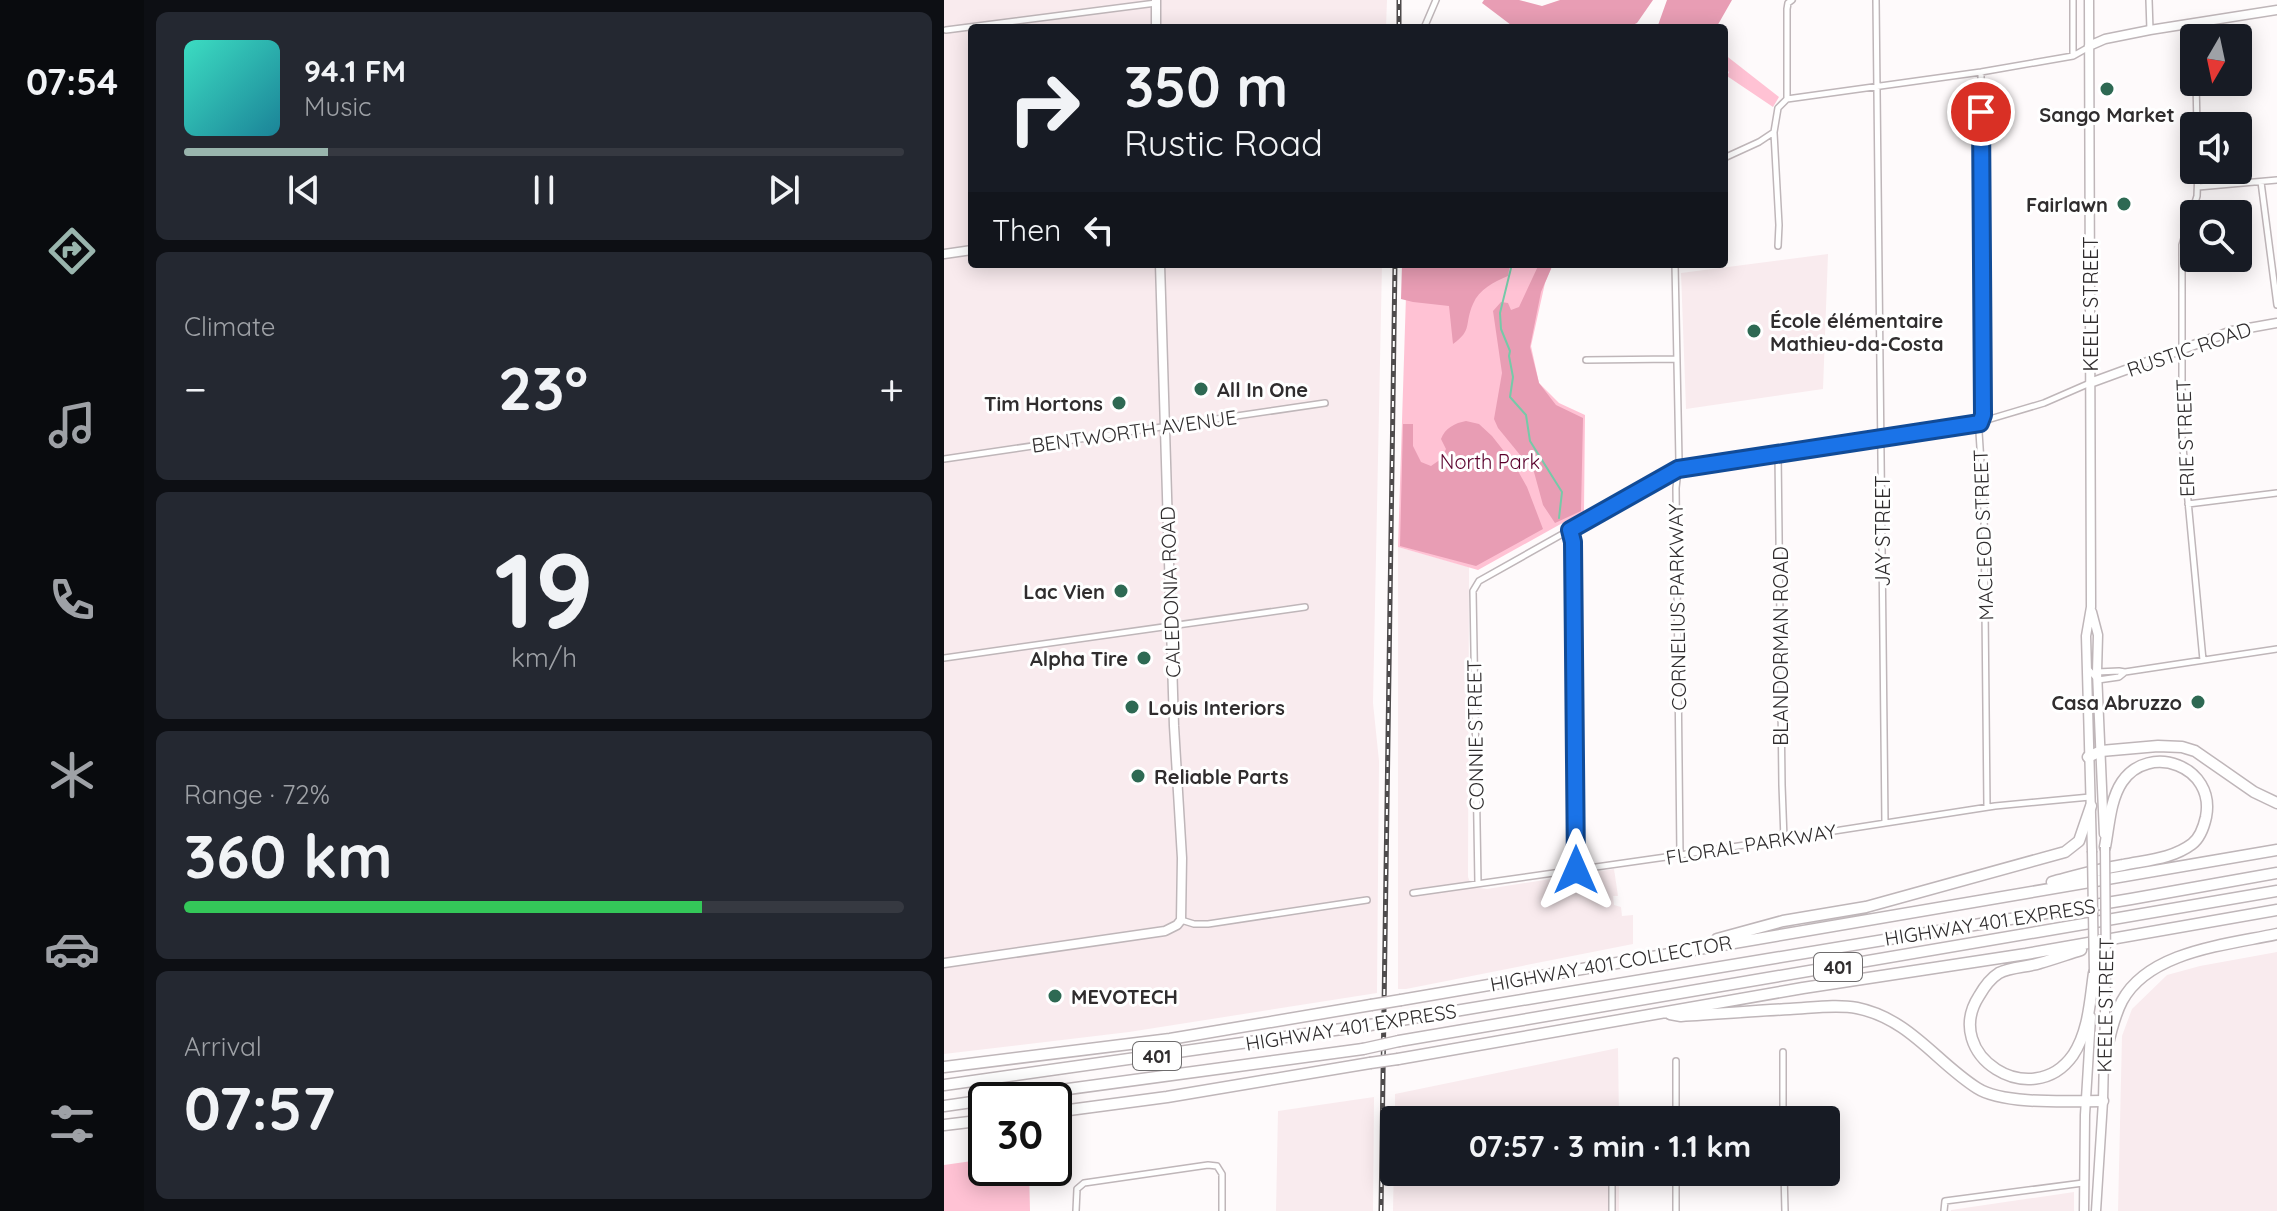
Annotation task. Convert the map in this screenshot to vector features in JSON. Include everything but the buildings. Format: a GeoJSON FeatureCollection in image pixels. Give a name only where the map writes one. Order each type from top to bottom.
{"type":"FeatureCollection","features":[{"type":"Feature","properties":{"kind":"highway"},"geometry":{"type":"LineString","coordinates":[[2088,757],[2101,751],[2182,747],[2195,751],[2254,792],[2277,803]]}},
{"type":"Feature","properties":{"kind":"highway"},"geometry":{"type":"LineString","coordinates":[[1979,900],[2167,857],[2180,851],[2196,841],[2205,822],[2208,802],[2201,783],[2187,768],[2171,764],[2153,762],[2137,767],[2123,779],[2118,789],[2105,847]]}},
{"type":"Feature","properties":{"kind":"highway"},"geometry":{"type":"LineString","coordinates":[[1649,956],[1783,921],[1866,907],[2065,852],[2079,841],[2091,802]]}},
{"type":"Feature","properties":{"kind":"highway","name":"HIGHWAY 401 COLLECTOR"},"geometry":{"type":"LineString","coordinates":[[944,1067],[1170,1039],[2277,850]]}},
{"type":"Feature","properties":{"kind":"highway","name":"HIGHWAY 401 EXPRESS"},"geometry":{"type":"LineString","coordinates":[[944,1085],[1370,1025],[2277,873]]}},
{"type":"Feature","properties":{"kind":"highway","name":"HIGHWAY 401 EXPRESS"},"geometry":{"type":"LineString","coordinates":[[1072,1088],[1363,1049],[2277,891]]}},
{"type":"Feature","properties":{"kind":"highway","name":"401"},"geometry":{"type":"LineString","coordinates":[[1072,1110],[1398,1059],[2277,910]]}},
{"type":"Feature","properties":{"kind":"highway"},"geometry":{"type":"LineString","coordinates":[[2104,1061],[2120,1004],[2150,969],[2178,956],[2277,934]]}},
{"type":"Feature","properties":{"kind":"highway"},"geometry":{"type":"LineString","coordinates":[[2094,973],[2086,1026],[2075,1051],[2063,1066],[2048,1075],[2032,1079],[2004,1075],[1991,1066],[1973,1044],[1970,1022],[1973,1005],[1998,973],[2042,963],[2114,939]]}},
{"type":"Feature","properties":{"kind":"highway"},"geometry":{"type":"LineString","coordinates":[[1665,1012],[1681,1016],[1813,1007],[1856,1008],[1884,1017],[1908,1031],[1978,1089],[1997,1096],[2020,1099],[2103,1101]]}},
{"type":"Feature","properties":{"kind":"highway","name":"HIGHWAY 401 EXPRESS"},"geometry":{"type":"LineString","coordinates":[[944,1106],[968,1103]]}},
{"type":"Feature","properties":{"kind":"highway"},"geometry":{"type":"LineString","coordinates":[[944,1125],[968,1122]]}},
{"type":"Feature","properties":{"kind":"main road","name":"KEELE STREET"},"geometry":{"type":"LineString","coordinates":[[2084,1211],[2086,1101],[2094,973],[2086,636],[2091,607],[2089,0]]}},
{"type":"Feature","properties":{"kind":"main road"},"geometry":{"type":"LineString","coordinates":[[1156,2],[1156,24]]}},
{"type":"Feature","properties":{"kind":"main road"},"geometry":{"type":"LineString","coordinates":[[2089,46],[2105,39],[2150,30],[2277,10]]}},
{"type":"Feature","properties":{"kind":"main road"},"geometry":{"type":"LineString","coordinates":[[944,254],[968,251]]}},
{"type":"Feature","properties":{"kind":"main road","name":"CALEDONIA ROAD"},"geometry":{"type":"LineString","coordinates":[[1160,268],[1170,626],[1182,858],[1181,920]]}},
{"type":"Feature","properties":{"kind":"main road","name":"RUSTIC ROAD"},"geometry":{"type":"LineString","coordinates":[[2090,383],[2232,331],[2277,323]]}},
{"type":"Feature","properties":{"kind":"main road","name":"KEELE STREET"},"geometry":{"type":"LineString","coordinates":[[2091,607],[2098,635],[2105,847],[2104,1061],[2096,1211]]}},
{"type":"Feature","properties":{"kind":"main road"},"geometry":{"type":"LineString","coordinates":[[944,963],[1165,931],[1181,920]]}},
{"type":"Feature","properties":{"kind":"street"},"geometry":{"type":"LineString","coordinates":[[1426,24],[1436,0]]}},
{"type":"Feature","properties":{"kind":"street"},"geometry":{"type":"LineString","coordinates":[[1787,99],[1787,9],[1792,0]]}},
{"type":"Feature","properties":{"kind":"street","name":"JAY STREET"},"geometry":{"type":"LineString","coordinates":[[1876,0],[1885,823]]}},
{"type":"Feature","properties":{"kind":"street"},"geometry":{"type":"LineString","coordinates":[[2073,0],[2073,56]]}},
{"type":"Feature","properties":{"kind":"street"},"geometry":{"type":"LineString","coordinates":[[2149,0],[2150,30]]}},
{"type":"Feature","properties":{"kind":"street"},"geometry":{"type":"LineString","coordinates":[[991,24],[1156,2]]}},
{"type":"Feature","properties":{"kind":"street"},"geometry":{"type":"LineString","coordinates":[[946,30],[968,27]]}},
{"type":"Feature","properties":{"kind":"street"},"geometry":{"type":"LineString","coordinates":[[1778,246],[1774,132],[1778,108],[1787,99],[2073,56],[2089,46]]}},
{"type":"Feature","properties":{"kind":"street","name":"MACLEOD STREET"},"geometry":{"type":"LineString","coordinates":[[1981,72],[1983,415],[1980,423],[1984,509],[1987,807]]}},
{"type":"Feature","properties":{"kind":"street"},"geometry":{"type":"LineString","coordinates":[[1728,156],[1774,132]]}},
{"type":"Feature","properties":{"kind":"street"},"geometry":{"type":"LineString","coordinates":[[2198,187],[2277,180]]}},
{"type":"Feature","properties":{"kind":"street"},"geometry":{"type":"LineString","coordinates":[[2261,182],[2277,305]]}},
{"type":"Feature","properties":{"kind":"street","name":"ERIE STREET"},"geometry":{"type":"LineString","coordinates":[[2198,187],[2182,245],[2182,437],[2203,660]]}},
{"type":"Feature","properties":{"kind":"street","name":"CORNELIUS PARKWAY"},"geometry":{"type":"LineString","coordinates":[[1675,268],[1680,855]]}},
{"type":"Feature","properties":{"kind":"street"},"geometry":{"type":"LineString","coordinates":[[1586,360],[1676,359]]}},
{"type":"Feature","properties":{"kind":"street","name":"RUSTIC ROAD"},"geometry":{"type":"LineString","coordinates":[[1474,588],[1488,574],[1678,469],[1980,423],[2044,403],[2090,383]]}},
{"type":"Feature","properties":{"kind":"street","name":"BENTWORTH AVENUE"},"geometry":{"type":"LineString","coordinates":[[944,459],[1325,403]]}},
{"type":"Feature","properties":{"kind":"street","name":"BLANDORMAN ROAD"},"geometry":{"type":"LineString","coordinates":[[1778,453],[1784,839]]}},
{"type":"Feature","properties":{"kind":"street"},"geometry":{"type":"LineString","coordinates":[[2188,504],[2277,493]]}},
{"type":"Feature","properties":{"kind":"street"},"geometry":{"type":"LineString","coordinates":[[1570,530],[1573,542],[1576,870]]}},
{"type":"Feature","properties":{"kind":"street","name":"CONNIE STREET"},"geometry":{"type":"LineString","coordinates":[[1474,588],[1478,883]]}},
{"type":"Feature","properties":{"kind":"street"},"geometry":{"type":"LineString","coordinates":[[944,658],[1305,607]]}},
{"type":"Feature","properties":{"kind":"street"},"geometry":{"type":"LineString","coordinates":[[2087,665],[2098,676],[2119,677],[2125,672],[2277,649]]}},
{"type":"Feature","properties":{"kind":"street","name":"FLORAL PARKWAY"},"geometry":{"type":"LineString","coordinates":[[1413,893],[1987,807],[2091,802]]}},
{"type":"Feature","properties":{"kind":"street"},"geometry":{"type":"LineString","coordinates":[[1181,920],[1208,924],[1367,900]]}},
{"type":"Feature","properties":{"kind":"street"},"geometry":{"type":"LineString","coordinates":[[1783,1052],[1783,1106]]}},
{"type":"Feature","properties":{"kind":"street"},"geometry":{"type":"LineString","coordinates":[[1676,1061],[1676,1106]]}},
{"type":"Feature","properties":{"kind":"street"},"geometry":{"type":"LineString","coordinates":[[1076,1211],[1077,1189],[1084,1183],[1208,1165],[1217,1166],[1222,1174],[1222,1211]]}},
{"type":"Feature","properties":{"kind":"street"},"geometry":{"type":"LineString","coordinates":[[1944,1211],[1945,1201],[2083,1183]]}},
{"type":"Feature","properties":{"kind":"street"},"geometry":{"type":"LineString","coordinates":[[1612,1186],[1612,1211]]}},
{"type":"Feature","properties":{"kind":"street"},"geometry":{"type":"LineString","coordinates":[[1676,1186],[1676,1211]]}},
{"type":"Feature","properties":{"kind":"street"},"geometry":{"type":"LineString","coordinates":[[1784,1186],[1785,1211]]}},
{"type":"Feature","properties":{"kind":"shaded area"},"geometry":{"type":"Polygon","coordinates":[[[944,0],[1387,0],[1386,24],[968,24],[968,268],[1382,268],[1373,703],[1379,761],[1377,993],[1129,1032],[944,1054],[944,0]]]}},
{"type":"Feature","properties":{"kind":"shaded area","name":"École élémentaire Mathieu-da-Costa"},"geometry":{"type":"Polygon","coordinates":[[[1828,254],[1823,389],[1686,409],[1681,273],[1828,254]]]}},
{"type":"Feature","properties":{"kind":"shaded area"},"geometry":{"type":"Polygon","coordinates":[[[1398,547],[1469,567],[1468,877],[1472,887],[1487,889],[1614,869],[1618,896],[1613,896],[1614,905],[1621,907],[1622,916],[1633,915],[1633,944],[1398,989],[1398,547]]]}},
{"type":"Feature","properties":{"kind":"shaded area"},"geometry":{"type":"Polygon","coordinates":[[[2277,952],[2277,1211],[2118,1211],[2122,1036],[2132,1009],[2167,975],[2277,952]]]}},
{"type":"Feature","properties":{"kind":"shaded area"},"geometry":{"type":"Polygon","coordinates":[[[1618,1048],[1619,1106],[1395,1106],[1395,1094],[1618,1048]]]}},
{"type":"Feature","properties":{"kind":"shaded area"},"geometry":{"type":"Polygon","coordinates":[[[1374,1097],[1373,1211],[1276,1211],[1278,1111],[1374,1097]]]}},
{"type":"Feature","properties":{"kind":"shaded area"},"geometry":{"type":"Polygon","coordinates":[[[1393,1186],[1619,1186],[1619,1211],[1393,1211],[1393,1186]]]}},
{"type":"Feature","properties":{"kind":"shaded area"},"geometry":{"type":"Polygon","coordinates":[[[2074,1192],[2074,1211],[1951,1211],[1951,1210],[2074,1192]]]}},
{"type":"Feature","properties":{"kind":"green space"},"geometry":{"type":"Polygon","coordinates":[[[1484,0],[1519,0],[1542,6],[1560,0],[1653,0],[1635,24],[1510,24],[1482,3],[1484,0]]]}},
{"type":"Feature","properties":{"kind":"green space"},"geometry":{"type":"Polygon","coordinates":[[[1667,0],[1732,0],[1718,24],[1658,24],[1667,0]]]}},
{"type":"Feature","properties":{"kind":"green space"},"geometry":{"type":"Polygon","coordinates":[[[1728,57],[1779,97],[1773,107],[1728,77],[1728,57]]]}},
{"type":"Feature","properties":{"kind":"green space"},"geometry":{"type":"Polygon","coordinates":[[[1402,268],[1509,268],[1508,276],[1479,294],[1470,311],[1466,330],[1453,344],[1449,306],[1401,299],[1402,268]]]}},
{"type":"Feature","properties":{"kind":"green space","name":"North Park"},"geometry":{"type":"Polygon","coordinates":[[[1407,268],[1551,268],[1531,346],[1539,383],[1559,403],[1585,415],[1584,511],[1478,570],[1398,547],[1407,268]]]}},
{"type":"Feature","properties":{"kind":"green space"},"geometry":{"type":"Polygon","coordinates":[[[1537,268],[1551,268],[1541,292],[1530,347],[1539,383],[1556,405],[1583,418],[1581,511],[1555,523],[1543,505],[1534,472],[1494,419],[1502,373],[1493,311],[1501,302],[1508,303],[1511,310],[1519,307],[1537,268]]]}},
{"type":"Feature","properties":{"kind":"green space"},"geometry":{"type":"Polygon","coordinates":[[[1466,421],[1479,424],[1514,464],[1527,487],[1543,529],[1476,566],[1400,546],[1403,424],[1413,424],[1413,446],[1421,462],[1431,466],[1441,459],[1446,449],[1441,439],[1445,432],[1466,421]]]}},
{"type":"Feature","properties":{"kind":"green space"},"geometry":{"type":"Polygon","coordinates":[[[968,1162],[968,1186],[1029,1186],[1030,1211],[944,1211],[944,1165],[968,1162]]]}},
{"type":"Feature","properties":{"kind":"waterway"},"geometry":{"type":"LineString","coordinates":[[1511,268],[1500,313],[1501,329],[1510,351],[1513,377],[1510,397],[1526,415],[1530,441],[1562,492],[1559,518]]}},
{"type":"Feature","properties":{"kind":"railway"},"geometry":{"type":"LineString","coordinates":[[1399,0],[1399,24]]}},
{"type":"Feature","properties":{"kind":"railway"},"geometry":{"type":"LineString","coordinates":[[1381,1211],[1395,268]]}},
{"type":"Feature","properties":{"kind":"place","name":"Sango Market"},"geometry":{"type":"Point","coordinates":[2107,89]}},
{"type":"Feature","properties":{"kind":"place","name":"Fairlawn"},"geometry":{"type":"Point","coordinates":[2124,204]}},
{"type":"Feature","properties":{"kind":"place","name":"École élémentaire Mathieu-da-Costa"},"geometry":{"type":"Point","coordinates":[1754,331]}},
{"type":"Feature","properties":{"kind":"place","name":"All In One"},"geometry":{"type":"Point","coordinates":[1201,389]}},
{"type":"Feature","properties":{"kind":"place","name":"Tim Hortons"},"geometry":{"type":"Point","coordinates":[1119,403]}},
{"type":"Feature","properties":{"kind":"place","name":"Lac Vien"},"geometry":{"type":"Point","coordinates":[1121,591]}},
{"type":"Feature","properties":{"kind":"place","name":"Alpha Tire"},"geometry":{"type":"Point","coordinates":[1144,658]}},
{"type":"Feature","properties":{"kind":"place","name":"Casa Abruzzo"},"geometry":{"type":"Point","coordinates":[2198,702]}},
{"type":"Feature","properties":{"kind":"place","name":"Louis Interiors"},"geometry":{"type":"Point","coordinates":[1132,707]}},
{"type":"Feature","properties":{"kind":"place","name":"Reliable Parts"},"geometry":{"type":"Point","coordinates":[1138,776]}},
{"type":"Feature","properties":{"kind":"place","name":"MEVOTECH"},"geometry":{"type":"Point","coordinates":[1055,996]}},
{"type":"Feature","properties":{"kind":"route"},"geometry":{"type":"LineString","coordinates":[[1576,870],[1573,542],[1570,530],[1678,469],[1980,423],[1983,415],[1981,112]]}}]}
